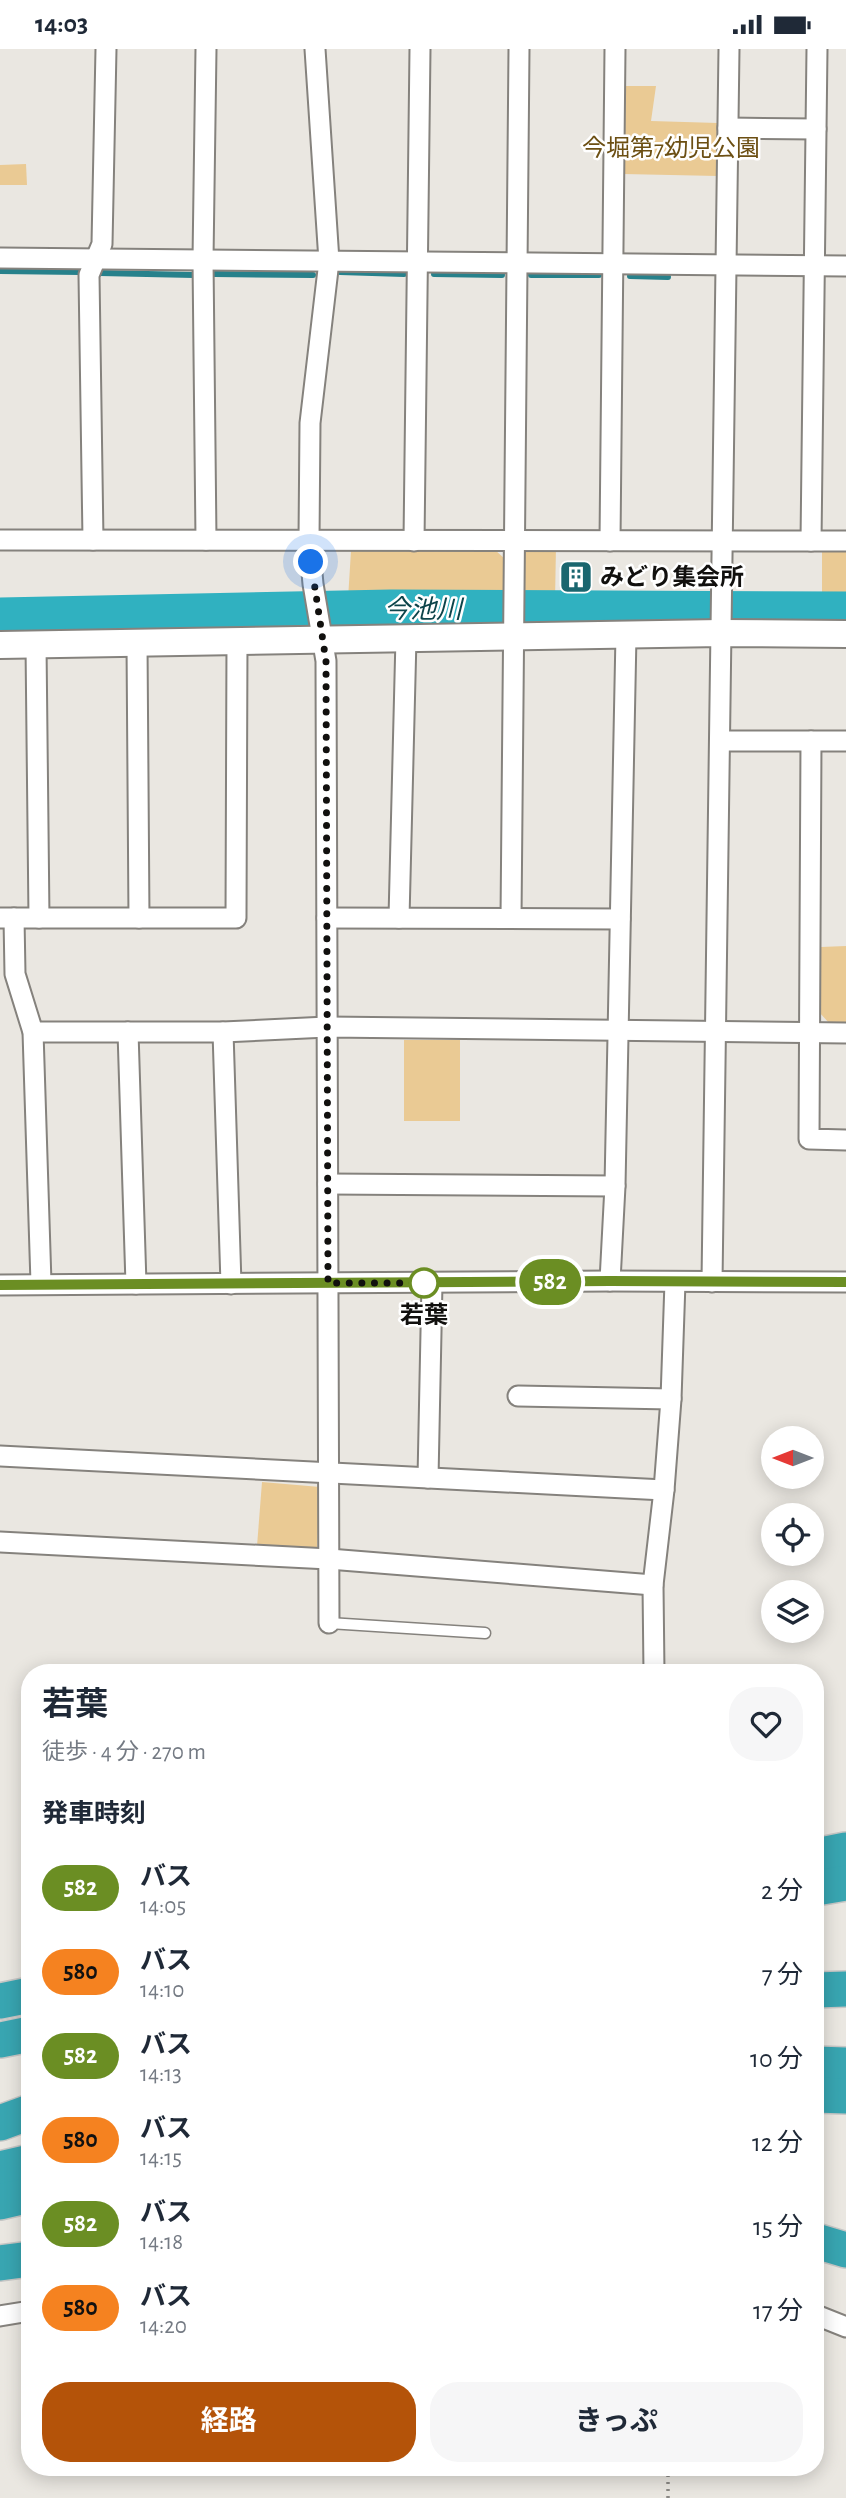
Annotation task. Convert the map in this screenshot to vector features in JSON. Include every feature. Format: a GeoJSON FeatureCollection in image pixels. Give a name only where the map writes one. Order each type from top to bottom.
{"type":"FeatureCollection","features":[{"type":"Feature","properties":{"kind":"highway"},"geometry":{"type":"LineString","coordinates":[[824,1854],[846,1850]]}},
{"type":"Feature","properties":{"kind":"highway"},"geometry":{"type":"LineString","coordinates":[[824,1887],[846,1883]]}},
{"type":"Feature","properties":{"kind":"highway"},"geometry":{"type":"LineString","coordinates":[[824,1990],[846,1989]]}},
{"type":"Feature","properties":{"kind":"highway"},"geometry":{"type":"LineString","coordinates":[[0,2001],[21,1997]]}},
{"type":"Feature","properties":{"kind":"highway"},"geometry":{"type":"LineString","coordinates":[[0,2040],[21,2036]]}},
{"type":"Feature","properties":{"kind":"highway"},"geometry":{"type":"LineString","coordinates":[[824,2064],[846,2065]]}},
{"type":"Feature","properties":{"kind":"highway"},"geometry":{"type":"LineString","coordinates":[[824,2095],[846,2096]]}},
{"type":"Feature","properties":{"kind":"highway"},"geometry":{"type":"LineString","coordinates":[[0,2123],[21,2115]]}},
{"type":"Feature","properties":{"kind":"highway"},"geometry":{"type":"LineString","coordinates":[[0,2169],[21,2164]]}},
{"type":"Feature","properties":{"kind":"highway"},"geometry":{"type":"LineString","coordinates":[[0,2202],[21,2197]]}},
{"type":"Feature","properties":{"kind":"highway"},"geometry":{"type":"LineString","coordinates":[[824,2243],[846,2250]]}},
{"type":"Feature","properties":{"kind":"highway"},"geometry":{"type":"LineString","coordinates":[[0,2263],[21,2260]]}},
{"type":"Feature","properties":{"kind":"street"},"geometry":{"type":"LineString","coordinates":[[93,540],[89,275],[102,244],[106,49]]}},
{"type":"Feature","properties":{"kind":"street"},"geometry":{"type":"LineString","coordinates":[[206,49],[203,260],[206,540]]}},
{"type":"Feature","properties":{"kind":"street"},"geometry":{"type":"LineString","coordinates":[[315,49],[329,261],[310,423],[309,540],[315,599],[326,661],[329,1623]]}},
{"type":"Feature","properties":{"kind":"street"},"geometry":{"type":"LineString","coordinates":[[414,541],[420,49]]}},
{"type":"Feature","properties":{"kind":"street"},"geometry":{"type":"LineString","coordinates":[[511,918],[519,49]]}},
{"type":"Feature","properties":{"kind":"street"},"geometry":{"type":"LineString","coordinates":[[610,541],[615,49]]}},
{"type":"Feature","properties":{"kind":"street"},"geometry":{"type":"LineString","coordinates":[[712,1282],[729,49]]}},
{"type":"Feature","properties":{"kind":"street"},"geometry":{"type":"LineString","coordinates":[[811,541],[817,49]]}},
{"type":"Feature","properties":{"kind":"street"},"geometry":{"type":"LineString","coordinates":[[728,128],[817,129]]}},
{"type":"Feature","properties":{"kind":"street"},"geometry":{"type":"LineString","coordinates":[[0,258],[846,266]]}},
{"type":"Feature","properties":{"kind":"street"},"geometry":{"type":"LineString","coordinates":[[0,540],[846,541]]}},
{"type":"Feature","properties":{"kind":"street"},"geometry":{"type":"LineString","coordinates":[[0,646],[237,641],[321,633],[406,638],[513,631],[626,635],[721,628],[846,634]]}},
{"type":"Feature","properties":{"kind":"street"},"geometry":{"type":"LineString","coordinates":[[610,1281],[615,1186],[626,635]]}},
{"type":"Feature","properties":{"kind":"street"},"geometry":{"type":"LineString","coordinates":[[399,918],[406,638]]}},
{"type":"Feature","properties":{"kind":"street"},"geometry":{"type":"LineString","coordinates":[[41,1283],[33,1032],[15,974],[7,918],[236,918],[237,641]]}},
{"type":"Feature","properties":{"kind":"street"},"geometry":{"type":"LineString","coordinates":[[137,643],[139,918]]}},
{"type":"Feature","properties":{"kind":"street"},"geometry":{"type":"LineString","coordinates":[[36,645],[38,918]]}},
{"type":"Feature","properties":{"kind":"street"},"geometry":{"type":"LineString","coordinates":[[720,741],[846,741]]}},
{"type":"Feature","properties":{"kind":"street"},"geometry":{"type":"LineString","coordinates":[[811,741],[809,1139],[846,1140]]}},
{"type":"Feature","properties":{"kind":"street"},"geometry":{"type":"LineString","coordinates":[[327,918],[620,919]]}},
{"type":"Feature","properties":{"kind":"street"},"geometry":{"type":"LineString","coordinates":[[33,1032],[223,1032],[327,1027],[846,1033]]}},
{"type":"Feature","properties":{"kind":"street"},"geometry":{"type":"LineString","coordinates":[[128,1032],[136,1284]]}},
{"type":"Feature","properties":{"kind":"street"},"geometry":{"type":"LineString","coordinates":[[223,1032],[231,1284]]}},
{"type":"Feature","properties":{"kind":"street"},"geometry":{"type":"LineString","coordinates":[[328,1184],[615,1186]]}},
{"type":"Feature","properties":{"kind":"street"},"geometry":{"type":"LineString","coordinates":[[654,1664],[653,1585],[671,1399],[675,1282]]}},
{"type":"Feature","properties":{"kind":"street"},"geometry":{"type":"LineString","coordinates":[[0,1285],[846,1282]]}},
{"type":"Feature","properties":{"kind":"street"},"geometry":{"type":"LineString","coordinates":[[428,1478],[432,1283]]}},
{"type":"Feature","properties":{"kind":"street"},"geometry":{"type":"LineString","coordinates":[[518,1395],[671,1399]]}},
{"type":"Feature","properties":{"kind":"street"},"geometry":{"type":"LineString","coordinates":[[0,1456],[664,1490]]}},
{"type":"Feature","properties":{"kind":"street"},"geometry":{"type":"LineString","coordinates":[[0,1542],[329,1559],[653,1585]]}},
{"type":"Feature","properties":{"kind":"street"},"geometry":{"type":"LineString","coordinates":[[0,2316],[21,2312]]}},
{"type":"Feature","properties":{"kind":"street"},"geometry":{"type":"LineString","coordinates":[[824,2318],[846,2327]]}},
{"type":"Feature","properties":{"kind":"lane"},"geometry":{"type":"LineString","coordinates":[[329,1623],[485,1633]]}},
{"type":"Feature","properties":{"kind":"path"},"geometry":{"type":"LineString","coordinates":[[668,2476],[668,2498]]}},
{"type":"Feature","properties":{"kind":"green space","name":"今堀第7幼児公園"},"geometry":{"type":"Polygon","coordinates":[[[625,86],[656,86],[651,121],[718,123],[718,176],[623,174],[625,86]]]}},
{"type":"Feature","properties":{"kind":"green space"},"geometry":{"type":"Polygon","coordinates":[[[26,164],[27,185],[0,185],[0,165],[26,164]]]}},
{"type":"Feature","properties":{"kind":"green space"},"geometry":{"type":"Polygon","coordinates":[[[822,544],[846,544],[846,599],[822,599],[822,544]]]}},
{"type":"Feature","properties":{"kind":"green space"},"geometry":{"type":"Polygon","coordinates":[[[530,546],[556,546],[555,601],[520,600],[520,555],[530,546]]]}},
{"type":"Feature","properties":{"kind":"green space"},"geometry":{"type":"Polygon","coordinates":[[[495,550],[505,559],[504,597],[495,600],[348,599],[351,551],[495,550]]]}},
{"type":"Feature","properties":{"kind":"green space"},"geometry":{"type":"Polygon","coordinates":[[[846,946],[846,1024],[830,1024],[819,1012],[821,947],[846,946]]]}},
{"type":"Feature","properties":{"kind":"green space"},"geometry":{"type":"Polygon","coordinates":[[[404,1040],[460,1040],[460,1121],[404,1121],[404,1040]]]}},
{"type":"Feature","properties":{"kind":"green space"},"geometry":{"type":"Polygon","coordinates":[[[262,1482],[320,1487],[317,1548],[257,1546],[262,1482]]]}},
{"type":"Feature","properties":{"kind":"waterway"},"geometry":{"type":"LineString","coordinates":[[0,271],[80,272]]}},
{"type":"Feature","properties":{"kind":"waterway"},"geometry":{"type":"LineString","coordinates":[[340,272],[404,274]]}},
{"type":"Feature","properties":{"kind":"waterway"},"geometry":{"type":"LineString","coordinates":[[100,273],[194,275]]}},
{"type":"Feature","properties":{"kind":"waterway"},"geometry":{"type":"LineString","coordinates":[[215,274],[313,275]]}},
{"type":"Feature","properties":{"kind":"waterway"},"geometry":{"type":"LineString","coordinates":[[434,274],[502,275]]}},
{"type":"Feature","properties":{"kind":"waterway"},"geometry":{"type":"LineString","coordinates":[[531,275],[599,275]]}},
{"type":"Feature","properties":{"kind":"waterway"},"geometry":{"type":"LineString","coordinates":[[630,276],[668,277]]}},
{"type":"Feature","properties":{"kind":"waterway","name":"今池川"},"geometry":{"type":"LineString","coordinates":[[0,616],[391,608],[846,610]]}},
{"type":"Feature","properties":{"kind":"bus line","name":"582"},"geometry":{"type":"LineString","coordinates":[[0,1285],[846,1282]]}},
{"type":"Feature","properties":{"kind":"place","name":"みどり集会所"},"geometry":{"type":"Point","coordinates":[576,577]}},
{"type":"Feature","properties":{"kind":"place","name":"若葉"},"geometry":{"type":"Point","coordinates":[424,1283]}},
{"type":"Feature","properties":{"kind":"route"},"geometry":{"type":"LineString","coordinates":[[311,562],[326,661],[328,1283],[432,1283],[424,1283]]}}]}
